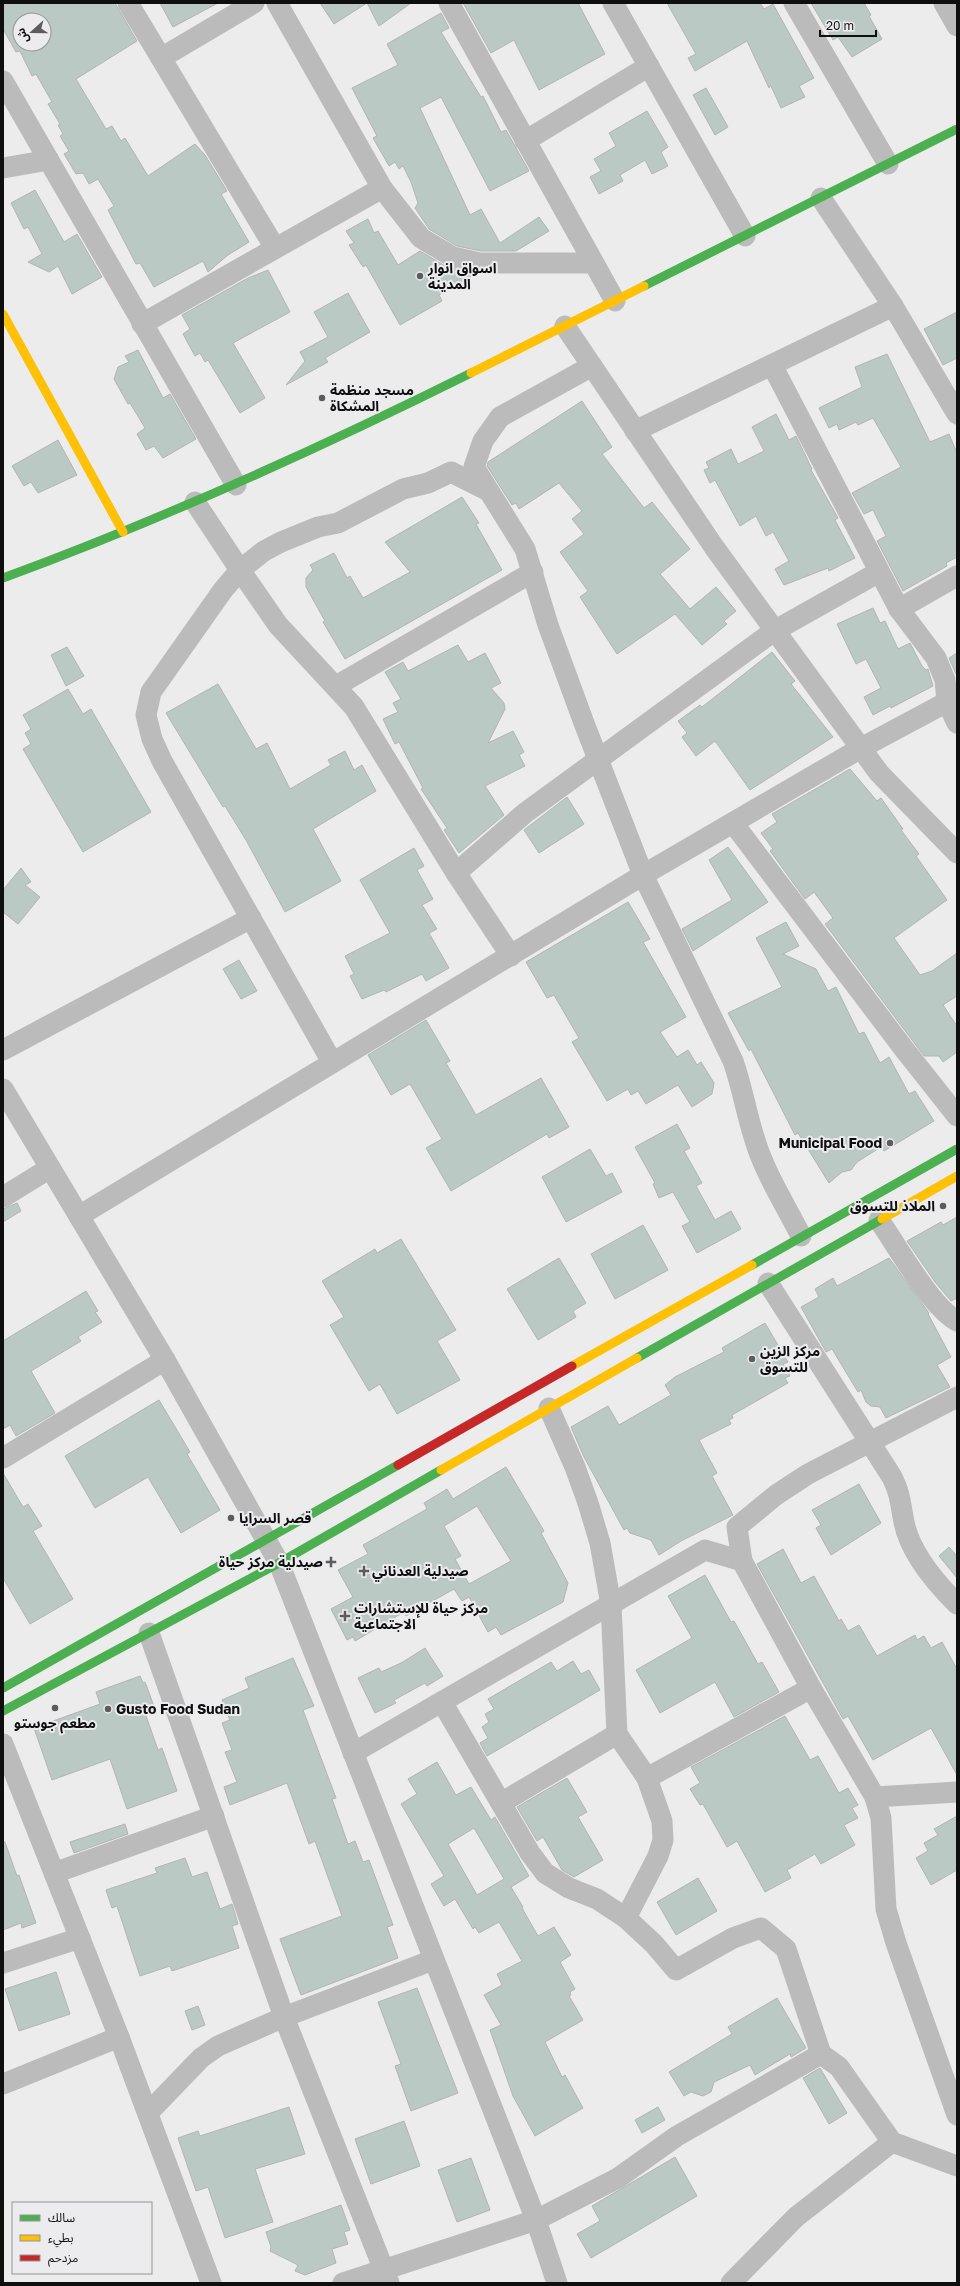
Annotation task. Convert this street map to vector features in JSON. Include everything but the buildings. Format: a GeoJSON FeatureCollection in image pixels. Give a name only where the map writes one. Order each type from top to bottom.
{"type":"FeatureCollection","features":[{"type":"Feature","properties":{"kind":"street"},"geometry":{"type":"LineString","coordinates":[[128,3],[275,248]]}},
{"type":"Feature","properties":{"kind":"street"},"geometry":{"type":"LineString","coordinates":[[161,58],[254,3]]}},
{"type":"Feature","properties":{"kind":"street"},"geometry":{"type":"LineString","coordinates":[[277,3],[382,188],[421,238],[453,257],[480,262],[593,263]]}},
{"type":"Feature","properties":{"kind":"street"},"geometry":{"type":"LineString","coordinates":[[448,3],[614,301]]}},
{"type":"Feature","properties":{"kind":"street"},"geometry":{"type":"LineString","coordinates":[[613,3],[744,236]]}},
{"type":"Feature","properties":{"kind":"street"},"geometry":{"type":"LineString","coordinates":[[794,3],[888,164]]}},
{"type":"Feature","properties":{"kind":"street"},"geometry":{"type":"LineString","coordinates":[[944,3],[957,26]]}},
{"type":"Feature","properties":{"kind":"street"},"geometry":{"type":"LineString","coordinates":[[525,141],[649,66]]}},
{"type":"Feature","properties":{"kind":"street"},"geometry":{"type":"LineString","coordinates":[[3,81],[236,485]]}},
{"type":"Feature","properties":{"kind":"street"},"geometry":{"type":"LineString","coordinates":[[3,578],[74,553],[236,485],[441,389],[957,129]]}},
{"type":"Feature","properties":{"kind":"street"},"geometry":{"type":"LineString","coordinates":[[3,168],[49,160]]}},
{"type":"Feature","properties":{"kind":"street"},"geometry":{"type":"LineString","coordinates":[[142,324],[382,188]]}},
{"type":"Feature","properties":{"kind":"street"},"geometry":{"type":"LineString","coordinates":[[821,198],[894,306],[957,414]]}},
{"type":"Feature","properties":{"kind":"street"},"geometry":{"type":"LineString","coordinates":[[635,430],[894,306]]}},
{"type":"Feature","properties":{"kind":"street"},"geometry":{"type":"LineString","coordinates":[[3,314],[123,532]]}},
{"type":"Feature","properties":{"kind":"street"},"geometry":{"type":"LineString","coordinates":[[565,326],[774,631],[879,773],[900,797],[957,853]]}},
{"type":"Feature","properties":{"kind":"street"},"geometry":{"type":"LineString","coordinates":[[772,365],[899,609],[939,664],[945,680],[947,702],[957,723]]}},
{"type":"Feature","properties":{"kind":"street"},"geometry":{"type":"LineString","coordinates":[[592,366],[500,417],[492,426],[483,441],[474,467],[525,549],[548,625],[643,875],[733,1061],[742,1086],[754,1137],[763,1162],[801,1236]]}},
{"type":"Feature","properties":{"kind":"street"},"geometry":{"type":"LineString","coordinates":[[332,1062],[162,761],[152,739],[146,715],[151,692],[223,590],[240,570],[264,552],[291,537],[318,527],[338,523],[403,489],[428,483],[451,472],[489,491]]}},
{"type":"Feature","properties":{"kind":"street"},"geometry":{"type":"LineString","coordinates":[[195,502],[278,625],[336,686],[368,728],[456,873],[511,956]]}},
{"type":"Feature","properties":{"kind":"street"},"geometry":{"type":"LineString","coordinates":[[336,686],[533,572]]}},
{"type":"Feature","properties":{"kind":"street"},"geometry":{"type":"LineString","coordinates":[[456,873],[525,813],[600,760],[774,631],[879,572]]}},
{"type":"Feature","properties":{"kind":"street"},"geometry":{"type":"LineString","coordinates":[[899,609],[957,576]]}},
{"type":"Feature","properties":{"kind":"street"},"geometry":{"type":"LineString","coordinates":[[79,1216],[643,875],[861,748],[947,702]]}},
{"type":"Feature","properties":{"kind":"street"},"geometry":{"type":"LineString","coordinates":[[732,823],[904,1050],[957,1116]]}},
{"type":"Feature","properties":{"kind":"street"},"geometry":{"type":"LineString","coordinates":[[3,1050],[251,918]]}},
{"type":"Feature","properties":{"kind":"street"},"geometry":{"type":"LineString","coordinates":[[3,1089],[165,1360],[279,1563],[433,1960],[536,2220],[557,2283]]}},
{"type":"Feature","properties":{"kind":"street"},"geometry":{"type":"LineString","coordinates":[[3,1688],[801,1236],[957,1150]]}},
{"type":"Feature","properties":{"kind":"street"},"geometry":{"type":"LineString","coordinates":[[3,1197],[50,1168]]}},
{"type":"Feature","properties":{"kind":"street"},"geometry":{"type":"LineString","coordinates":[[3,1712],[279,1563],[957,1176]]}},
{"type":"Feature","properties":{"kind":"street"},"geometry":{"type":"LineString","coordinates":[[879,1220],[930,1296],[949,1316],[957,1321]]}},
{"type":"Feature","properties":{"kind":"street"},"geometry":{"type":"LineString","coordinates":[[768,1283],[870,1441],[898,1489],[909,1539],[940,1588],[957,1604]]}},
{"type":"Feature","properties":{"kind":"street"},"geometry":{"type":"LineString","coordinates":[[3,1458],[165,1360]]}},
{"type":"Feature","properties":{"kind":"street"},"geometry":{"type":"LineString","coordinates":[[957,1397],[870,1441],[802,1478],[776,1495],[737,1527],[742,1561],[810,1688],[874,1797],[881,1818],[886,1910],[896,1943],[957,2115]]}},
{"type":"Feature","properties":{"kind":"street"},"geometry":{"type":"LineString","coordinates":[[549,1408],[588,1503],[600,1543],[611,1605],[617,1734],[647,1778],[662,1821],[663,1840],[658,1856],[626,1918]]}},
{"type":"Feature","properties":{"kind":"street"},"geometry":{"type":"LineString","coordinates":[[353,1753],[705,1550],[742,1561]]}},
{"type":"Feature","properties":{"kind":"street"},"geometry":{"type":"LineString","coordinates":[[149,1633],[284,2017],[386,2276]]}},
{"type":"Feature","properties":{"kind":"street"},"geometry":{"type":"LineString","coordinates":[[647,1778],[810,1688]]}},
{"type":"Feature","properties":{"kind":"street"},"geometry":{"type":"LineString","coordinates":[[442,1702],[530,1853],[546,1873],[569,1888],[597,1900],[626,1918],[654,1944],[676,1970],[733,1938],[761,1928],[786,1949],[821,2054],[840,2067],[892,2142],[957,2166]]}},
{"type":"Feature","properties":{"kind":"street"},"geometry":{"type":"LineString","coordinates":[[502,1803],[617,1734]]}},
{"type":"Feature","properties":{"kind":"street"},"geometry":{"type":"LineString","coordinates":[[3,1744],[120,2037],[211,2283]]}},
{"type":"Feature","properties":{"kind":"street"},"geometry":{"type":"LineString","coordinates":[[874,1797],[957,1792]]}},
{"type":"Feature","properties":{"kind":"street"},"geometry":{"type":"LineString","coordinates":[[54,1873],[214,1816]]}},
{"type":"Feature","properties":{"kind":"street"},"geometry":{"type":"LineString","coordinates":[[3,1963],[80,1938]]}},
{"type":"Feature","properties":{"kind":"street"},"geometry":{"type":"LineString","coordinates":[[148,2113],[201,2058],[229,2041],[284,2017],[433,1960]]}},
{"type":"Feature","properties":{"kind":"street"},"geometry":{"type":"LineString","coordinates":[[4,2081],[120,2037]]}},
{"type":"Feature","properties":{"kind":"street"},"geometry":{"type":"LineString","coordinates":[[343,2283],[386,2276],[536,2220],[618,2178],[677,2136],[821,2054]]}},
{"type":"Feature","properties":{"kind":"street"},"geometry":{"type":"LineString","coordinates":[[731,2283],[796,2217],[892,2142]]}},
{"type":"Feature","properties":{"kind":"traffic: fast"},"geometry":{"type":"LineString","coordinates":[[644,286],[957,129]]}},
{"type":"Feature","properties":{"kind":"traffic: fast"},"geometry":{"type":"LineString","coordinates":[[3,578],[123,532],[240,482],[356,429],[471,373]]}},
{"type":"Feature","properties":{"kind":"traffic: fast"},"geometry":{"type":"LineString","coordinates":[[752,1265],[957,1149]]}},
{"type":"Feature","properties":{"kind":"traffic: fast"},"geometry":{"type":"LineString","coordinates":[[637,1358],[882,1219]]}},
{"type":"Feature","properties":{"kind":"traffic: fast"},"geometry":{"type":"LineString","coordinates":[[3,1688],[398,1465]]}},
{"type":"Feature","properties":{"kind":"traffic: fast"},"geometry":{"type":"LineString","coordinates":[[3,1711],[279,1563],[441,1470]]}},
{"type":"Feature","properties":{"kind":"traffic: slow"},"geometry":{"type":"LineString","coordinates":[[471,373],[644,286]]}},
{"type":"Feature","properties":{"kind":"traffic: slow"},"geometry":{"type":"LineString","coordinates":[[3,314],[123,532]]}},
{"type":"Feature","properties":{"kind":"traffic: slow"},"geometry":{"type":"LineString","coordinates":[[882,1219],[957,1176]]}},
{"type":"Feature","properties":{"kind":"traffic: slow"},"geometry":{"type":"LineString","coordinates":[[572,1366],[752,1265]]}},
{"type":"Feature","properties":{"kind":"traffic: slow"},"geometry":{"type":"LineString","coordinates":[[441,1470],[637,1358]]}},
{"type":"Feature","properties":{"kind":"traffic: jam"},"geometry":{"type":"LineString","coordinates":[[398,1465],[572,1366]]}},
{"type":"Feature","properties":{"kind":"place","name":"اسواق انوار المدينة"},"geometry":{"type":"Point","coordinates":[420,276]}},
{"type":"Feature","properties":{"kind":"place","name":"مسجد منظمة المشكاة"},"geometry":{"type":"Point","coordinates":[322,398]}},
{"type":"Feature","properties":{"kind":"place","name":"Municipal Food"},"geometry":{"type":"Point","coordinates":[890,1143]}},
{"type":"Feature","properties":{"kind":"place","name":"الملاذ للتسوق"},"geometry":{"type":"Point","coordinates":[943,1206]}},
{"type":"Feature","properties":{"kind":"place","name":"مركز الزين للتسوق"},"geometry":{"type":"Point","coordinates":[752,1359]}},
{"type":"Feature","properties":{"kind":"place","name":"قصر السرايا"},"geometry":{"type":"Point","coordinates":[231,1518]}},
{"type":"Feature","properties":{"kind":"place","name":"صيدلية مركز حياة"},"geometry":{"type":"Point","coordinates":[331,1562]}},
{"type":"Feature","properties":{"kind":"place","name":"صيدلية العدناني"},"geometry":{"type":"Point","coordinates":[364,1571]}},
{"type":"Feature","properties":{"kind":"place","name":"مركز حياة للإستشارات الاجتماعية"},"geometry":{"type":"Point","coordinates":[345,1616]}},
{"type":"Feature","properties":{"kind":"place","name":"مطعم جوستو"},"geometry":{"type":"Point","coordinates":[55,1708]}},
{"type":"Feature","properties":{"kind":"place","name":"Gusto Food Sudan"},"geometry":{"type":"Point","coordinates":[108,1709]}}]}
